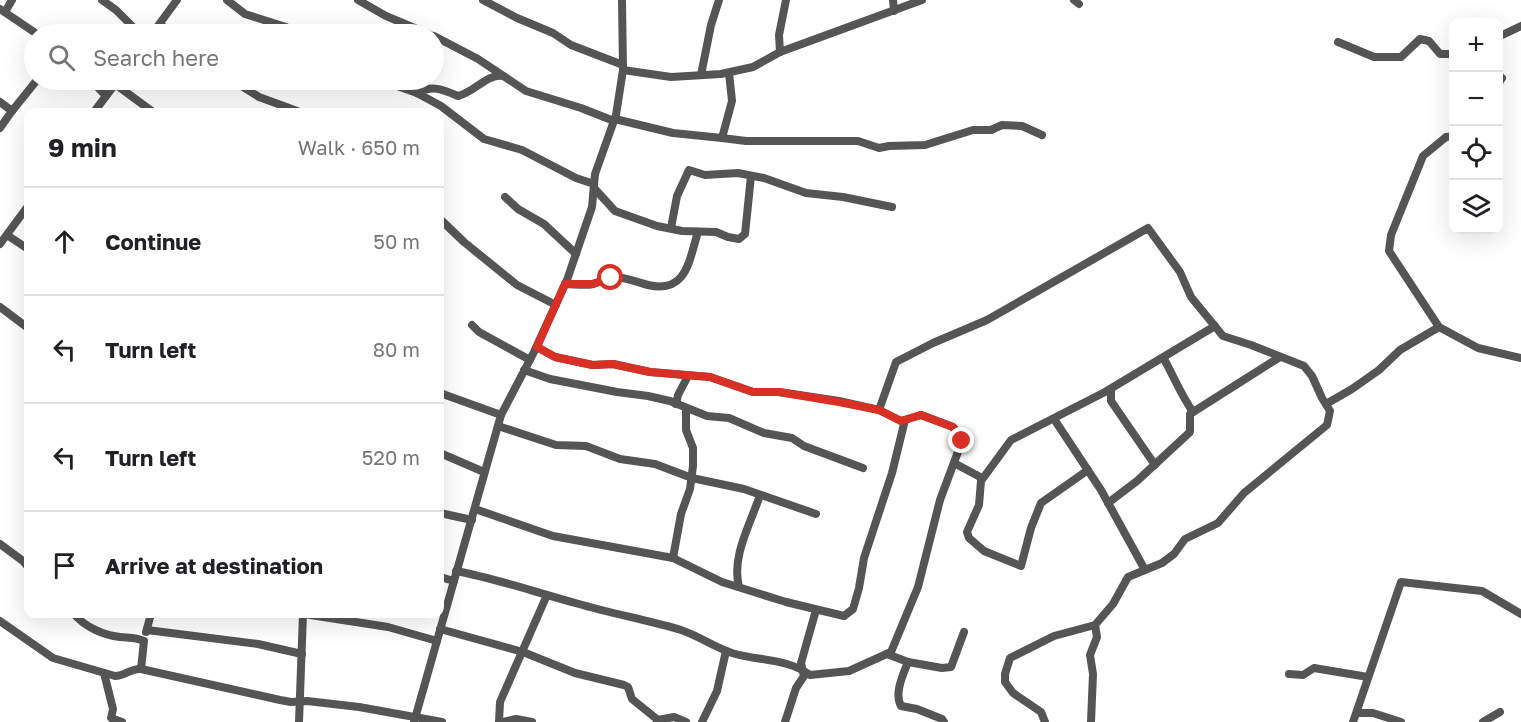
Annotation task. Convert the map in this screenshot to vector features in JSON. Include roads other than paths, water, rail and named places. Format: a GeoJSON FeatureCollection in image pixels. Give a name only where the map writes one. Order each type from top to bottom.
{"type":"FeatureCollection","features":[{"type":"Feature","properties":{"kind":"street"},"geometry":{"type":"LineString","coordinates":[[12,0],[2,11],[24,25]]}},
{"type":"Feature","properties":{"kind":"street"},"geometry":{"type":"LineString","coordinates":[[102,0],[130,24]]}},
{"type":"Feature","properties":{"kind":"street"},"geometry":{"type":"LineString","coordinates":[[160,24],[177,0]]}},
{"type":"Feature","properties":{"kind":"street"},"geometry":{"type":"LineString","coordinates":[[227,0],[245,14],[277,24]]}},
{"type":"Feature","properties":{"kind":"street"},"geometry":{"type":"LineString","coordinates":[[358,0],[405,24]]}},
{"type":"Feature","properties":{"kind":"street"},"geometry":{"type":"LineString","coordinates":[[483,0],[553,33],[571,45],[623,68],[671,77],[729,72],[753,67],[780,52],[922,0]]}},
{"type":"Feature","properties":{"kind":"street"},"geometry":{"type":"LineString","coordinates":[[444,618],[501,415],[556,305],[592,207],[594,174],[614,120],[623,68],[622,0]]}},
{"type":"Feature","properties":{"kind":"street"},"geometry":{"type":"LineString","coordinates":[[701,75],[711,25],[719,0]]}},
{"type":"Feature","properties":{"kind":"street"},"geometry":{"type":"LineString","coordinates":[[780,52],[779,35],[786,0]]}},
{"type":"Feature","properties":{"kind":"street"},"geometry":{"type":"LineString","coordinates":[[893,0],[894,11]]}},
{"type":"Feature","properties":{"kind":"street"},"geometry":{"type":"LineString","coordinates":[[1503,35],[1521,26]]}},
{"type":"Feature","properties":{"kind":"street"},"geometry":{"type":"LineString","coordinates":[[1338,42],[1374,57],[1401,57],[1420,39],[1429,41],[1440,54],[1449,54]]}},
{"type":"Feature","properties":{"kind":"street"},"geometry":{"type":"LineString","coordinates":[[444,42],[478,59],[526,91],[614,120],[673,133],[746,141],[858,141],[879,148],[925,145],[973,130],[992,130],[1002,125],[1022,126],[1042,135]]}},
{"type":"Feature","properties":{"kind":"street"},"geometry":{"type":"LineString","coordinates":[[722,138],[732,101],[729,72]]}},
{"type":"Feature","properties":{"kind":"street"},"geometry":{"type":"LineString","coordinates":[[439,105],[473,89],[492,76],[504,77]]}},
{"type":"Feature","properties":{"kind":"street"},"geometry":{"type":"LineString","coordinates":[[0,128],[28,90]]}},
{"type":"Feature","properties":{"kind":"street"},"geometry":{"type":"LineString","coordinates":[[100,90],[106,96]]}},
{"type":"Feature","properties":{"kind":"street"},"geometry":{"type":"LineString","coordinates":[[97,108],[110,90]]}},
{"type":"Feature","properties":{"kind":"street"},"geometry":{"type":"LineString","coordinates":[[126,90],[148,108]]}},
{"type":"Feature","properties":{"kind":"street"},"geometry":{"type":"LineString","coordinates":[[248,90],[259,97],[289,108]]}},
{"type":"Feature","properties":{"kind":"street"},"geometry":{"type":"LineString","coordinates":[[408,90],[444,108]]}},
{"type":"Feature","properties":{"kind":"street"},"geometry":{"type":"LineString","coordinates":[[417,93],[425,90]]}},
{"type":"Feature","properties":{"kind":"street"},"geometry":{"type":"LineString","coordinates":[[444,90],[458,96]]}},
{"type":"Feature","properties":{"kind":"street"},"geometry":{"type":"LineString","coordinates":[[0,102],[12,111]]}},
{"type":"Feature","properties":{"kind":"street"},"geometry":{"type":"LineString","coordinates":[[444,108],[461,119],[484,139],[522,150],[594,186],[615,210],[657,226],[698,232],[716,232],[739,239],[745,234],[751,176]]}},
{"type":"Feature","properties":{"kind":"street"},"geometry":{"type":"LineString","coordinates":[[1449,137],[1423,156],[1391,235],[1389,251],[1438,327],[1478,348],[1521,358]]}},
{"type":"Feature","properties":{"kind":"street"},"geometry":{"type":"LineString","coordinates":[[671,228],[677,196],[689,170],[705,175],[738,173],[775,181],[806,193],[843,197],[892,207]]}},
{"type":"Feature","properties":{"kind":"street"},"geometry":{"type":"LineString","coordinates":[[505,197],[519,209],[544,224],[576,254]]}},
{"type":"Feature","properties":{"kind":"street"},"geometry":{"type":"LineString","coordinates":[[0,244],[24,212]]}},
{"type":"Feature","properties":{"kind":"street"},"geometry":{"type":"LineString","coordinates":[[444,223],[517,285],[556,305]]}},
{"type":"Feature","properties":{"kind":"street"},"geometry":{"type":"LineString","coordinates":[[879,410],[896,362],[987,320],[1148,228],[1180,272],[1191,297],[1223,336],[1304,366],[1312,376],[1330,411],[1327,425],[1244,492],[1218,523],[1185,539],[1174,554],[1162,563],[1128,577],[1113,604],[1095,625],[1054,636],[1010,658],[1005,682],[1013,693],[1041,712],[1045,722]]}},
{"type":"Feature","properties":{"kind":"street"},"geometry":{"type":"LineString","coordinates":[[565,284],[592,284],[611,278],[628,279],[651,286],[672,285],[682,278],[689,264],[698,232]]}},
{"type":"Feature","properties":{"kind":"street"},"geometry":{"type":"LineString","coordinates":[[7,235],[24,246]]}},
{"type":"Feature","properties":{"kind":"street"},"geometry":{"type":"LineString","coordinates":[[0,307],[24,325]]}},
{"type":"Feature","properties":{"kind":"street"},"geometry":{"type":"LineString","coordinates":[[472,325],[479,332],[530,360]]}},
{"type":"Feature","properties":{"kind":"street"},"geometry":{"type":"LineString","coordinates":[[1088,470],[1041,503],[1031,528],[1021,566],[984,551],[969,538],[968,532],[979,505],[982,478],[1011,440],[1111,389],[1164,359],[1215,326]]}},
{"type":"Feature","properties":{"kind":"street"},"geometry":{"type":"LineString","coordinates":[[1326,404],[1352,389],[1400,350],[1438,327]]}},
{"type":"Feature","properties":{"kind":"street"},"geometry":{"type":"LineString","coordinates":[[456,571],[498,579],[547,595],[684,631],[726,651],[766,658],[810,675],[849,671],[891,652],[918,587],[940,500],[962,441],[953,427],[921,415],[901,421],[879,410],[779,392],[753,392],[710,377],[650,372],[613,364],[592,365],[555,357],[537,347]]}},
{"type":"Feature","properties":{"kind":"street"},"geometry":{"type":"LineString","coordinates":[[1108,503],[1191,432],[1190,414],[1280,357]]}},
{"type":"Feature","properties":{"kind":"street"},"geometry":{"type":"LineString","coordinates":[[1164,359],[1178,384],[1180,395],[1193,412]]}},
{"type":"Feature","properties":{"kind":"street"},"geometry":{"type":"LineString","coordinates":[[524,370],[550,379],[648,396],[707,416],[729,418],[764,433],[792,438],[804,446],[863,468]]}},
{"type":"Feature","properties":{"kind":"street"},"geometry":{"type":"LineString","coordinates":[[676,404],[688,376]]}},
{"type":"Feature","properties":{"kind":"street"},"geometry":{"type":"LineString","coordinates":[[1111,389],[1112,401],[1155,465]]}},
{"type":"Feature","properties":{"kind":"street"},"geometry":{"type":"LineString","coordinates":[[444,394],[501,415]]}},
{"type":"Feature","properties":{"kind":"street"},"geometry":{"type":"LineString","coordinates":[[673,558],[681,514],[692,478],[693,448],[686,430],[686,409]]}},
{"type":"Feature","properties":{"kind":"street"},"geometry":{"type":"LineString","coordinates":[[1053,419],[1088,470],[1145,570]]}},
{"type":"Feature","properties":{"kind":"street"},"geometry":{"type":"LineString","coordinates":[[475,509],[553,536],[673,558],[722,582],[844,616],[853,609],[864,558],[892,473],[905,420]]}},
{"type":"Feature","properties":{"kind":"street"},"geometry":{"type":"LineString","coordinates":[[498,426],[556,445],[586,446],[620,459],[655,464],[692,478],[744,489],[816,514]]}},
{"type":"Feature","properties":{"kind":"street"},"geometry":{"type":"LineString","coordinates":[[444,455],[484,472]]}},
{"type":"Feature","properties":{"kind":"street"},"geometry":{"type":"LineString","coordinates":[[954,463],[982,478]]}},
{"type":"Feature","properties":{"kind":"street"},"geometry":{"type":"LineString","coordinates":[[739,587],[736,577],[744,536],[760,495]]}},
{"type":"Feature","properties":{"kind":"street"},"geometry":{"type":"LineString","coordinates":[[444,514],[472,520]]}},
{"type":"Feature","properties":{"kind":"street"},"geometry":{"type":"LineString","coordinates":[[0,544],[24,562]]}},
{"type":"Feature","properties":{"kind":"street"},"geometry":{"type":"LineString","coordinates":[[444,577],[454,581]]}},
{"type":"Feature","properties":{"kind":"street"},"geometry":{"type":"LineString","coordinates":[[1353,722],[1401,582],[1482,591],[1521,614]]}},
{"type":"Feature","properties":{"kind":"street"},"geometry":{"type":"LineString","coordinates":[[532,722],[516,719],[501,722],[500,702],[547,595]]}},
{"type":"Feature","properties":{"kind":"street"},"geometry":{"type":"LineString","coordinates":[[785,722],[796,688],[804,676],[801,663],[816,610]]}},
{"type":"Feature","properties":{"kind":"street"},"geometry":{"type":"LineString","coordinates":[[78,618],[90,627],[112,636],[144,641]]}},
{"type":"Feature","properties":{"kind":"street"},"geometry":{"type":"LineString","coordinates":[[141,669],[144,641],[150,618]]}},
{"type":"Feature","properties":{"kind":"street"},"geometry":{"type":"LineString","coordinates":[[299,722],[304,618]]}},
{"type":"Feature","properties":{"kind":"street"},"geometry":{"type":"LineString","coordinates":[[332,618],[380,625],[437,641]]}},
{"type":"Feature","properties":{"kind":"street"},"geometry":{"type":"LineString","coordinates":[[414,720],[444,618]]}},
{"type":"Feature","properties":{"kind":"street"},"geometry":{"type":"LineString","coordinates":[[0,621],[46,655],[116,676],[135,668],[291,702],[301,700],[359,707],[414,720],[442,722]]}},
{"type":"Feature","properties":{"kind":"street"},"geometry":{"type":"LineString","coordinates":[[1090,722],[1093,674],[1090,655],[1097,637],[1095,625]]}},
{"type":"Feature","properties":{"kind":"street"},"geometry":{"type":"LineString","coordinates":[[441,629],[523,652],[575,673],[624,685],[635,702],[658,721],[674,717],[686,722]]}},
{"type":"Feature","properties":{"kind":"street"},"geometry":{"type":"LineString","coordinates":[[147,630],[258,644],[302,654]]}},
{"type":"Feature","properties":{"kind":"street"},"geometry":{"type":"LineString","coordinates":[[887,654],[908,662],[942,668],[951,667],[964,632]]}},
{"type":"Feature","properties":{"kind":"street"},"geometry":{"type":"LineString","coordinates":[[702,722],[717,691],[726,651]]}},
{"type":"Feature","properties":{"kind":"street"},"geometry":{"type":"LineString","coordinates":[[908,662],[900,684],[898,701],[901,706],[917,709],[944,722]]}},
{"type":"Feature","properties":{"kind":"street"},"geometry":{"type":"LineString","coordinates":[[1289,675],[1303,675],[1314,668],[1368,677]]}},
{"type":"Feature","properties":{"kind":"street"},"geometry":{"type":"LineString","coordinates":[[104,673],[113,709],[111,718],[122,722]]}},
{"type":"Feature","properties":{"kind":"street"},"geometry":{"type":"LineString","coordinates":[[108,689],[116,676]]}},
{"type":"Feature","properties":{"kind":"street"},"geometry":{"type":"LineString","coordinates":[[1357,713],[1373,712],[1401,722]]}},
{"type":"Feature","properties":{"kind":"street"},"geometry":{"type":"LineString","coordinates":[[1483,722],[1500,712]]}}]}
